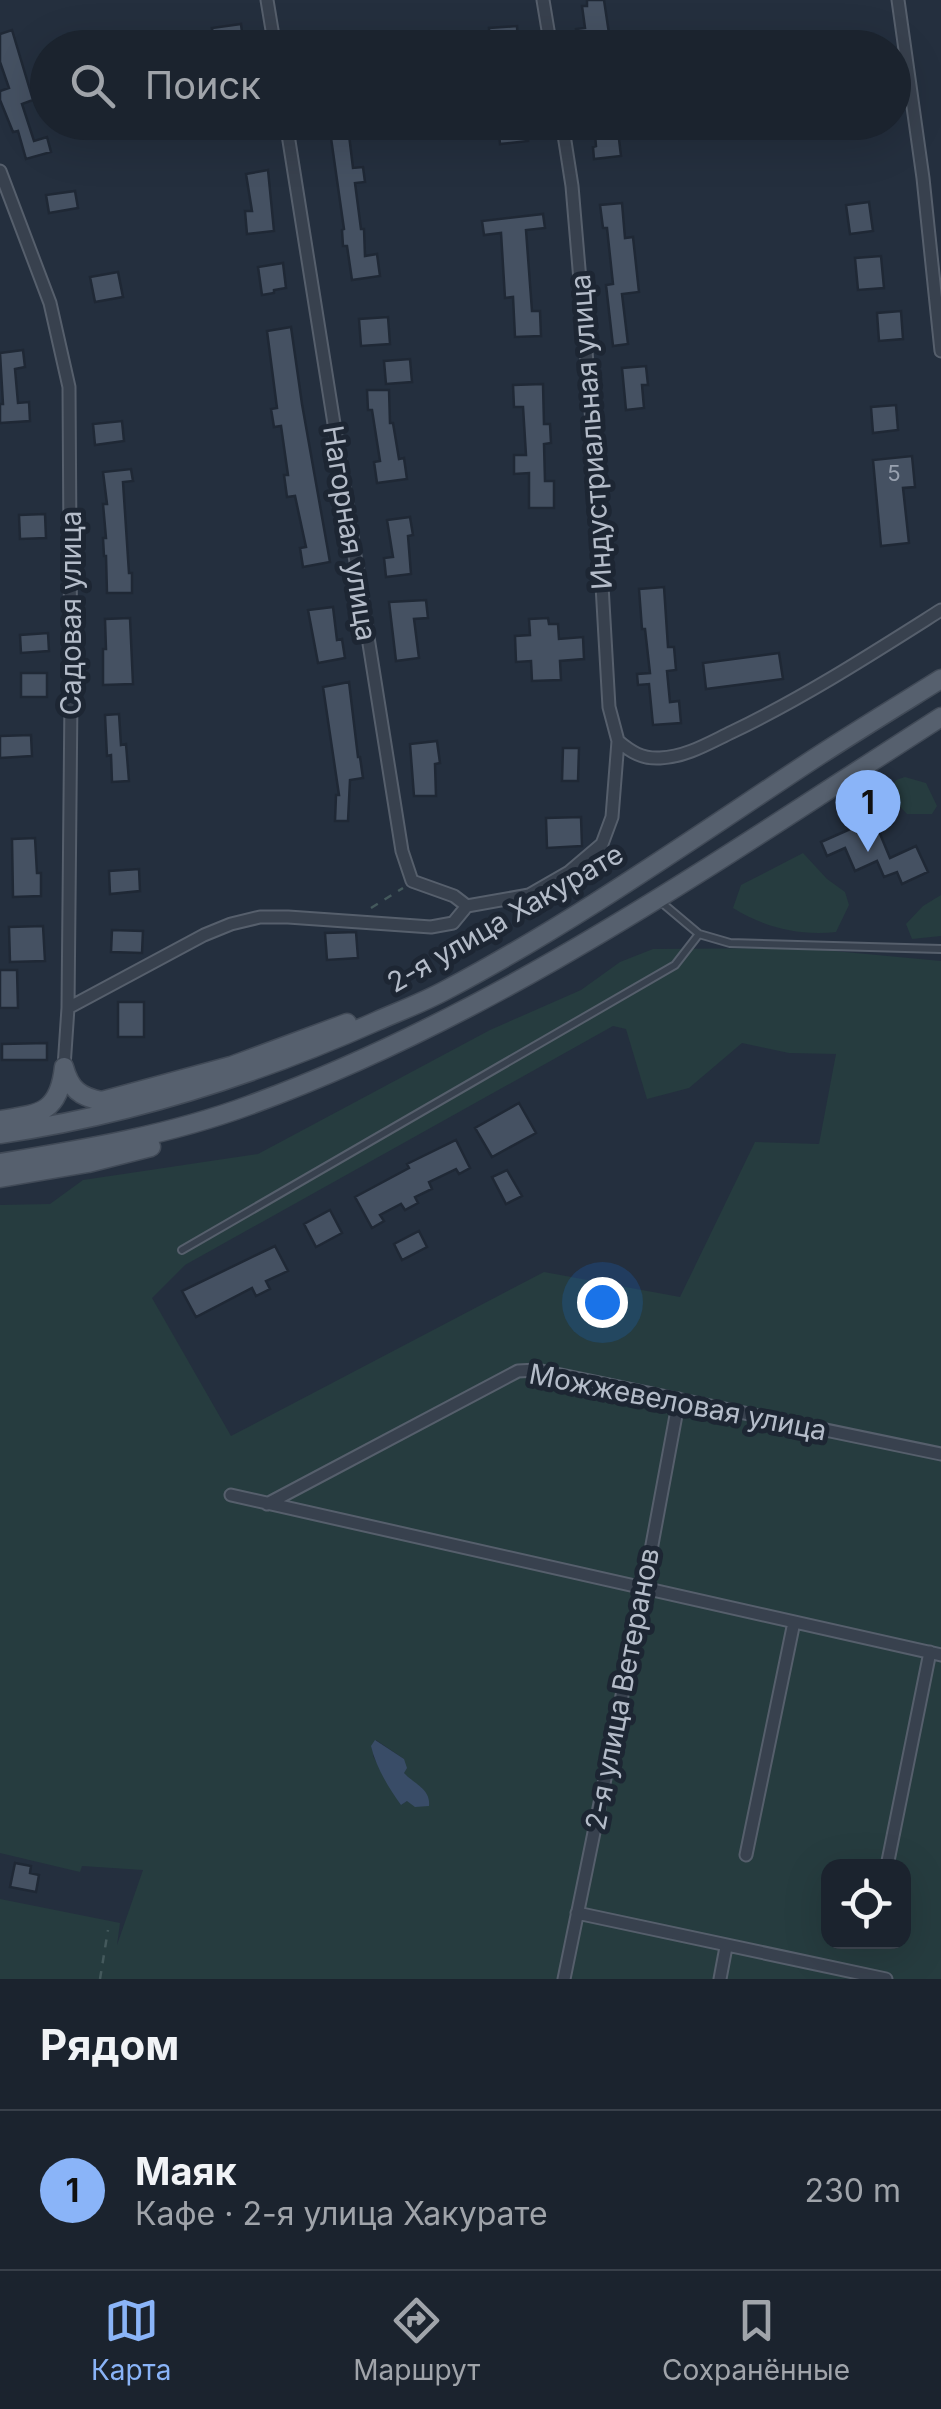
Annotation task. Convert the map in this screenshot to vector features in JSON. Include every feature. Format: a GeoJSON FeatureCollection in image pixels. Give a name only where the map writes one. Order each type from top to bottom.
{"type":"FeatureCollection","features":[{"type":"Feature","properties":{"kind":"main road","name":"2-я улица Хакурате"},"geometry":{"type":"LineString","coordinates":[[0,1134],[171,1098],[245,1075],[444,991],[697,838],[941,676]]}},
{"type":"Feature","properties":{"kind":"main road","name":"2-я улица Хакурате"},"geometry":{"type":"LineString","coordinates":[[0,1163],[151,1136],[247,1107],[429,1030],[519,982],[656,898],[941,716]]}},
{"type":"Feature","properties":{"kind":"main road"},"geometry":{"type":"LineString","coordinates":[[0,1120],[102,1101],[231,1066],[388,1008],[491,964]]}},
{"type":"Feature","properties":{"kind":"main road"},"geometry":{"type":"LineString","coordinates":[[64,1068],[73,1089],[86,1098],[102,1101]]}},
{"type":"Feature","properties":{"kind":"main road"},"geometry":{"type":"LineString","coordinates":[[33,1115],[53,1103],[60,1091],[64,1068]]}},
{"type":"Feature","properties":{"kind":"main road"},"geometry":{"type":"LineString","coordinates":[[0,1178],[88,1163],[160,1145],[247,1107]]}},
{"type":"Feature","properties":{"kind":"street"},"geometry":{"type":"LineString","coordinates":[[267,0],[272,30]]}},
{"type":"Feature","properties":{"kind":"street"},"geometry":{"type":"LineString","coordinates":[[543,0],[547,30]]}},
{"type":"Feature","properties":{"kind":"street"},"geometry":{"type":"LineString","coordinates":[[898,0],[902,30]]}},
{"type":"Feature","properties":{"kind":"street"},"geometry":{"type":"LineString","coordinates":[[911,96],[941,350]]}},
{"type":"Feature","properties":{"kind":"street","name":"Нагорная улица"},"geometry":{"type":"LineString","coordinates":[[289,140],[380,720],[402,851],[412,881]]}},
{"type":"Feature","properties":{"kind":"street","name":"Индустриальная улица"},"geometry":{"type":"LineString","coordinates":[[68,1008],[231,924],[288,916],[431,926],[453,923],[467,906],[530,895],[569,872],[602,844],[612,817],[618,741],[609,706],[594,446],[565,140]]}},
{"type":"Feature","properties":{"kind":"street","name":"Садовая улица"},"geometry":{"type":"LineString","coordinates":[[0,170],[50,302],[69,387],[71,697],[64,1068]]}},
{"type":"Feature","properties":{"kind":"street"},"geometry":{"type":"LineString","coordinates":[[618,741],[634,755],[656,759],[681,755],[752,722],[941,610]]}},
{"type":"Feature","properties":{"kind":"street"},"geometry":{"type":"LineString","coordinates":[[412,881],[454,896],[467,906]]}},
{"type":"Feature","properties":{"kind":"street","name":"Можжевеловая улица"},"geometry":{"type":"LineString","coordinates":[[267,1504],[518,1371],[537,1370],[941,1454]]}},
{"type":"Feature","properties":{"kind":"street","name":"2-я улица Ветеранов"},"geometry":{"type":"LineString","coordinates":[[564,1979],[679,1399]]}},
{"type":"Feature","properties":{"kind":"street"},"geometry":{"type":"LineString","coordinates":[[232,1495],[936,1654],[889,1859]]}},
{"type":"Feature","properties":{"kind":"street"},"geometry":{"type":"LineString","coordinates":[[746,1855],[794,1622]]}},
{"type":"Feature","properties":{"kind":"street"},"geometry":{"type":"LineString","coordinates":[[577,1914],[886,1979]]}},
{"type":"Feature","properties":{"kind":"street"},"geometry":{"type":"LineString","coordinates":[[720,1979],[726,1947]]}},
{"type":"Feature","properties":{"kind":"lane"},"geometry":{"type":"LineString","coordinates":[[656,898],[699,934],[730,944],[941,949]]}},
{"type":"Feature","properties":{"kind":"lane"},"geometry":{"type":"LineString","coordinates":[[182,1250],[675,965],[699,934]]}},
{"type":"Feature","properties":{"kind":"path"},"geometry":{"type":"LineString","coordinates":[[366,910],[412,881]]}},
{"type":"Feature","properties":{"kind":"path"},"geometry":{"type":"LineString","coordinates":[[100,1979],[108,1930]]}},
{"type":"Feature","properties":{"kind":"green space"},"geometry":{"type":"Polygon","coordinates":[[[905,777],[926,783],[937,806],[932,814],[907,814],[888,794],[896,780],[905,777]]]}},
{"type":"Feature","properties":{"kind":"green space"},"geometry":{"type":"Polygon","coordinates":[[[803,853],[845,892],[849,905],[836,932],[782,929],[733,908],[741,885],[803,853]]]}},
{"type":"Feature","properties":{"kind":"green space"},"geometry":{"type":"Polygon","coordinates":[[[941,895],[941,936],[912,939],[906,924],[923,906],[941,895]]]}},
{"type":"Feature","properties":{"kind":"green space"},"geometry":{"type":"Polygon","coordinates":[[[802,948],[941,961],[941,1979],[0,1979],[0,1899],[120,1923],[117,1945],[143,1870],[82,1866],[80,1872],[0,1853],[0,1205],[50,1204],[83,1180],[258,1154],[490,1030],[581,990],[620,962],[653,949],[802,948]],[[613,1026],[185,1265],[152,1298],[231,1436],[544,1272],[680,1297],[755,1142],[819,1144],[836,1054],[789,1053],[742,1043],[689,1088],[647,1099],[626,1029],[613,1026]],[[376,1740],[373,1756],[401,1805],[414,1784],[403,1772],[404,1759],[376,1740]]]}},
{"type":"Feature","properties":{"kind":"water"},"geometry":{"type":"Polygon","coordinates":[[[375,1740],[404,1759],[404,1773],[425,1791],[429,1806],[415,1807],[407,1801],[401,1805],[376,1762],[371,1746],[375,1740]]]}},
{"type":"Feature","properties":{"kind":"building"},"geometry":{"type":"Polygon","coordinates":[[[587,0],[604,0],[608,30],[576,30],[585,28],[582,6],[587,6],[587,0]]]}},
{"type":"Feature","properties":{"kind":"building"},"geometry":{"type":"Polygon","coordinates":[[[241,24],[242,30],[212,30],[241,24]]]}},
{"type":"Feature","properties":{"kind":"building"},"geometry":{"type":"Polygon","coordinates":[[[517,26],[517,30],[489,30],[517,26]]]}},
{"type":"Feature","properties":{"kind":"building"},"geometry":{"type":"Polygon","coordinates":[[[12,30],[30,90],[30,101],[22,104],[30,140],[48,140],[51,152],[26,159],[18,131],[13,132],[0,100],[0,91],[9,88],[0,62],[0,34],[12,30]]]}},
{"type":"Feature","properties":{"kind":"building"},"geometry":{"type":"Polygon","coordinates":[[[331,140],[350,140],[353,168],[363,167],[365,182],[355,183],[365,256],[377,254],[380,276],[352,280],[347,246],[343,246],[331,140]]]}},
{"type":"Feature","properties":{"kind":"building"},"geometry":{"type":"Polygon","coordinates":[[[500,140],[528,140],[528,141],[500,144],[500,140]]]}},
{"type":"Feature","properties":{"kind":"building"},"geometry":{"type":"Polygon","coordinates":[[[596,140],[619,140],[621,156],[594,159],[596,140]]]}},
{"type":"Feature","properties":{"kind":"building"},"geometry":{"type":"Polygon","coordinates":[[[268,170],[274,231],[247,234],[245,211],[252,211],[246,174],[268,170]]]}},
{"type":"Feature","properties":{"kind":"building"},"geometry":{"type":"Polygon","coordinates":[[[75,191],[78,208],[49,213],[46,195],[75,191]]]}},
{"type":"Feature","properties":{"kind":"building"},"geometry":{"type":"Polygon","coordinates":[[[869,202],[873,231],[850,234],[846,205],[869,202]]]}},
{"type":"Feature","properties":{"kind":"building"},"geometry":{"type":"Polygon","coordinates":[[[622,203],[625,238],[633,237],[639,292],[622,294],[628,344],[613,346],[606,285],[613,284],[607,228],[603,228],[600,205],[622,203]]]}},
{"type":"Feature","properties":{"kind":"building"},"geometry":{"type":"Polygon","coordinates":[[[543,214],[545,228],[526,230],[532,311],[540,311],[541,336],[515,337],[513,297],[505,298],[501,233],[484,235],[482,221],[543,214]]]}},
{"type":"Feature","properties":{"kind":"building"},"geometry":{"type":"Polygon","coordinates":[[[881,256],[884,288],[858,290],[855,258],[881,256]]]}},
{"type":"Feature","properties":{"kind":"building"},"geometry":{"type":"Polygon","coordinates":[[[283,263],[286,288],[262,295],[258,267],[283,263]]]}},
{"type":"Feature","properties":{"kind":"building"},"geometry":{"type":"Polygon","coordinates":[[[118,272],[123,297],[95,302],[90,277],[118,272]]]}},
{"type":"Feature","properties":{"kind":"building"},"geometry":{"type":"Polygon","coordinates":[[[901,311],[903,339],[879,341],[877,313],[901,311]]]}},
{"type":"Feature","properties":{"kind":"building"},"geometry":{"type":"Polygon","coordinates":[[[388,317],[390,344],[361,346],[359,319],[388,317]]]}},
{"type":"Feature","properties":{"kind":"building"},"geometry":{"type":"Polygon","coordinates":[[[291,327],[330,562],[303,567],[300,548],[306,547],[295,496],[287,497],[281,426],[274,427],[271,409],[277,408],[267,331],[291,327]]]}},
{"type":"Feature","properties":{"kind":"building"},"geometry":{"type":"Polygon","coordinates":[[[23,350],[25,367],[15,369],[18,403],[29,402],[30,421],[0,423],[0,353],[23,350]]]}},
{"type":"Feature","properties":{"kind":"building"},"geometry":{"type":"Polygon","coordinates":[[[410,359],[412,382],[386,384],[384,361],[410,359]]]}},
{"type":"Feature","properties":{"kind":"building"},"geometry":{"type":"Polygon","coordinates":[[[646,366],[648,385],[642,385],[644,408],[626,410],[622,368],[646,366]]]}},
{"type":"Feature","properties":{"kind":"building"},"geometry":{"type":"Polygon","coordinates":[[[543,384],[544,424],[550,424],[551,443],[544,444],[545,481],[554,481],[554,508],[529,508],[529,473],[514,474],[514,455],[526,455],[523,407],[514,407],[513,385],[543,384]]]}},
{"type":"Feature","properties":{"kind":"building"},"geometry":{"type":"Polygon","coordinates":[[[367,390],[389,390],[390,423],[399,459],[404,458],[407,479],[377,483],[374,462],[380,461],[367,390]]]}},
{"type":"Feature","properties":{"kind":"building"},"geometry":{"type":"Polygon","coordinates":[[[896,405],[898,430],[873,433],[871,407],[896,405]]]}},
{"type":"Feature","properties":{"kind":"building"},"geometry":{"type":"Polygon","coordinates":[[[122,421],[124,441],[95,445],[93,424],[122,421]]]}},
{"type":"Feature","properties":{"kind":"building"},"geometry":{"type":"Polygon","coordinates":[[[912,456],[915,487],[903,488],[909,543],[881,546],[873,460],[912,456]]]}},
{"type":"Feature","properties":{"kind":"building"},"geometry":{"type":"Polygon","coordinates":[[[131,469],[133,481],[123,482],[132,593],[107,593],[103,472],[131,469]]]}},
{"type":"Feature","properties":{"kind":"building"},"geometry":{"type":"Polygon","coordinates":[[[45,514],[46,538],[20,539],[19,515],[45,514]]]}},
{"type":"Feature","properties":{"kind":"building"},"geometry":{"type":"Polygon","coordinates":[[[410,517],[411,574],[386,577],[384,558],[393,557],[387,520],[410,517]]]}},
{"type":"Feature","properties":{"kind":"building"},"geometry":{"type":"Polygon","coordinates":[[[664,587],[668,647],[674,647],[676,670],[667,671],[670,702],[679,701],[681,723],[653,725],[649,684],[638,685],[637,674],[650,673],[639,589],[664,587]]]}},
{"type":"Feature","properties":{"kind":"building"},"geometry":{"type":"Polygon","coordinates":[[[426,600],[428,618],[414,619],[419,658],[396,661],[389,602],[426,600]]]}},
{"type":"Feature","properties":{"kind":"building"},"geometry":{"type":"Polygon","coordinates":[[[333,607],[337,640],[342,639],[345,658],[318,663],[308,610],[333,607]]]}},
{"type":"Feature","properties":{"kind":"building"},"geometry":{"type":"Polygon","coordinates":[[[130,618],[133,684],[103,685],[105,619],[130,618]]]}},
{"type":"Feature","properties":{"kind":"building"},"geometry":{"type":"Polygon","coordinates":[[[548,618],[549,624],[558,624],[559,639],[583,637],[584,659],[560,661],[561,680],[532,681],[531,661],[516,662],[515,636],[530,635],[529,619],[548,618]]]}},
{"type":"Feature","properties":{"kind":"building"},"geometry":{"type":"Polygon","coordinates":[[[48,633],[49,651],[21,653],[20,635],[48,633]]]}},
{"type":"Feature","properties":{"kind":"building"},"geometry":{"type":"Polygon","coordinates":[[[779,653],[783,679],[706,689],[703,663],[779,653]]]}},
{"type":"Feature","properties":{"kind":"building"},"geometry":{"type":"Polygon","coordinates":[[[21,673],[47,673],[47,697],[21,697],[21,673]]]}},
{"type":"Feature","properties":{"kind":"building"},"geometry":{"type":"Polygon","coordinates":[[[349,682],[363,778],[350,780],[348,821],[335,821],[339,795],[323,687],[349,682]]]}},
{"type":"Feature","properties":{"kind":"building"},"geometry":{"type":"Polygon","coordinates":[[[119,714],[129,781],[112,782],[105,715],[119,714]]]}},
{"type":"Feature","properties":{"kind":"building"},"geometry":{"type":"Polygon","coordinates":[[[31,735],[32,756],[0,758],[0,736],[31,735]]]}},
{"type":"Feature","properties":{"kind":"building"},"geometry":{"type":"Polygon","coordinates":[[[437,741],[440,763],[435,764],[436,796],[414,796],[410,744],[437,741]]]}},
{"type":"Feature","properties":{"kind":"building"},"geometry":{"type":"Polygon","coordinates":[[[563,748],[579,748],[578,781],[562,781],[563,748]]]}},
{"type":"Feature","properties":{"kind":"building"},"geometry":{"type":"Polygon","coordinates":[[[885,805],[893,823],[878,829],[890,858],[916,846],[928,872],[902,884],[897,872],[884,877],[877,861],[855,871],[845,848],[827,856],[821,842],[875,818],[872,810],[885,805]]]}},
{"type":"Feature","properties":{"kind":"building"},"geometry":{"type":"Polygon","coordinates":[[[581,817],[582,846],[547,848],[546,818],[581,817]]]}},
{"type":"Feature","properties":{"kind":"building"},"geometry":{"type":"Polygon","coordinates":[[[35,838],[41,896],[13,897],[12,839],[35,838]]]}},
{"type":"Feature","properties":{"kind":"building"},"geometry":{"type":"Polygon","coordinates":[[[139,869],[140,891],[110,894],[109,871],[139,869]]]}},
{"type":"Feature","properties":{"kind":"building"},"geometry":{"type":"Polygon","coordinates":[[[43,926],[45,961],[10,962],[9,927],[43,926]]]}},
{"type":"Feature","properties":{"kind":"building"},"geometry":{"type":"Polygon","coordinates":[[[112,930],[143,931],[142,953],[111,952],[112,930]]]}},
{"type":"Feature","properties":{"kind":"building"},"geometry":{"type":"Polygon","coordinates":[[[356,932],[358,958],[327,960],[325,933],[356,932]]]}},
{"type":"Feature","properties":{"kind":"building"},"geometry":{"type":"Polygon","coordinates":[[[0,970],[17,970],[18,1008],[0,1008],[0,970]]]}},
{"type":"Feature","properties":{"kind":"building"},"geometry":{"type":"Polygon","coordinates":[[[118,1002],[144,1002],[144,1037],[118,1037],[118,1002]]]}},
{"type":"Feature","properties":{"kind":"building"},"geometry":{"type":"Polygon","coordinates":[[[47,1043],[47,1060],[2,1060],[2,1044],[47,1043]]]}},
{"type":"Feature","properties":{"kind":"building"},"geometry":{"type":"Polygon","coordinates":[[[519,1103],[536,1133],[492,1157],[475,1128],[519,1103]]]}},
{"type":"Feature","properties":{"kind":"building"},"geometry":{"type":"Polygon","coordinates":[[[456,1140],[470,1168],[459,1174],[456,1169],[429,1182],[432,1189],[415,1197],[418,1203],[405,1210],[401,1204],[380,1215],[384,1221],[372,1228],[355,1197],[409,1168],[407,1164],[456,1140]]]}},
{"type":"Feature","properties":{"kind":"building"},"geometry":{"type":"Polygon","coordinates":[[[507,1170],[522,1196],[506,1204],[492,1177],[507,1170]]]}},
{"type":"Feature","properties":{"kind":"building"},"geometry":{"type":"Polygon","coordinates":[[[330,1210],[342,1233],[316,1247],[304,1224],[330,1210]]]}},
{"type":"Feature","properties":{"kind":"building"},"geometry":{"type":"Polygon","coordinates":[[[419,1231],[427,1247],[402,1260],[394,1244],[419,1231]]]}},
{"type":"Feature","properties":{"kind":"building"},"geometry":{"type":"Polygon","coordinates":[[[275,1246],[288,1271],[266,1281],[270,1289],[256,1296],[252,1288],[196,1317],[182,1291],[275,1246]]]}},
{"type":"Feature","properties":{"kind":"building"},"geometry":{"type":"Polygon","coordinates":[[[15,1863],[31,1866],[30,1873],[39,1875],[36,1892],[10,1887],[15,1863]]]}},
{"type":"Feature","properties":{"kind":"place","name":"Маяк"},"geometry":{"type":"Point","coordinates":[868,852]}}]}
